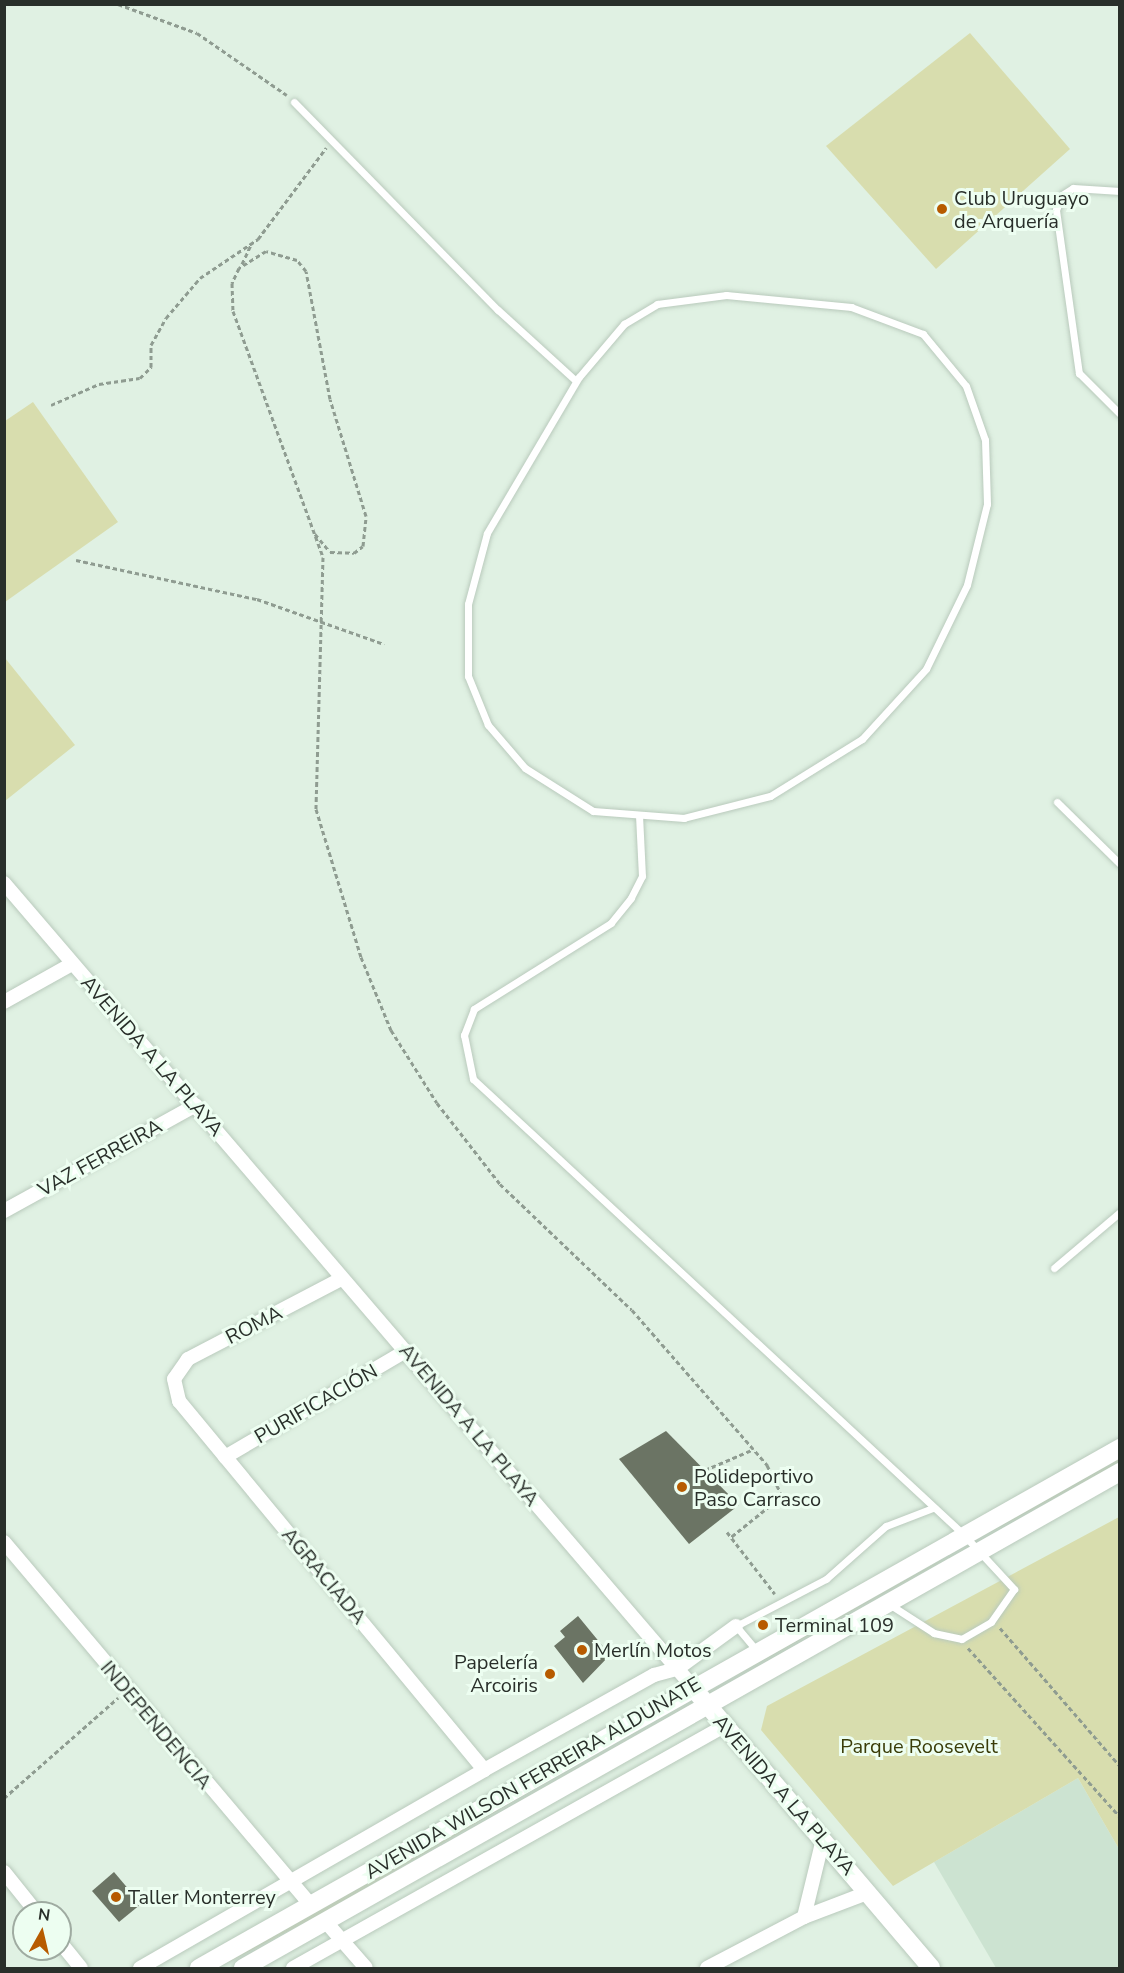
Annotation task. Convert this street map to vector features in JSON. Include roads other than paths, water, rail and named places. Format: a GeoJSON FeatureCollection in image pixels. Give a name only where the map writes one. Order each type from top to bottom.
{"type":"FeatureCollection","features":[{"type":"Feature","properties":{"kind":"main road","name":"AVENIDA WILSON FERREIRA ALDUNATE"},"geometry":{"type":"LineString","coordinates":[[199,1968],[692,1686],[757,1652],[1119,1448]]}},
{"type":"Feature","properties":{"kind":"main road","name":"AVENIDA WILSON FERREIRA ALDUNATE"},"geometry":{"type":"LineString","coordinates":[[243,1968],[1119,1472]]}},
{"type":"Feature","properties":{"kind":"main road","name":"AVENIDA A LA PLAYA"},"geometry":{"type":"LineString","coordinates":[[692,1686],[931,1968]]}},
{"type":"Feature","properties":{"kind":"street","name":"AVENIDA A LA PLAYA"},"geometry":{"type":"LineString","coordinates":[[4,883],[692,1686]]}},
{"type":"Feature","properties":{"kind":"street"},"geometry":{"type":"LineString","coordinates":[[4,1002],[72,964]]}},
{"type":"Feature","properties":{"kind":"street","name":"VAZ FERREIRA"},"geometry":{"type":"LineString","coordinates":[[4,1211],[196,1105]]}},
{"type":"Feature","properties":{"kind":"street","name":"ROMA"},"geometry":{"type":"LineString","coordinates":[[174,1379],[188,1359],[341,1279]]}},
{"type":"Feature","properties":{"kind":"street","name":"PURIFICACIÓN"},"geometry":{"type":"LineString","coordinates":[[225,1457],[406,1351]]}},
{"type":"Feature","properties":{"kind":"street","name":"AGRACIADA"},"geometry":{"type":"LineString","coordinates":[[174,1379],[179,1401],[484,1770]]}},
{"type":"Feature","properties":{"kind":"street","name":"INDEPENDENCIA"},"geometry":{"type":"LineString","coordinates":[[4,1542],[290,1885],[311,1905]]}},
{"type":"Feature","properties":{"kind":"street","name":"AVENIDA WILSON FERREIRA ALDUNATE"},"geometry":{"type":"LineString","coordinates":[[140,1968],[290,1885],[484,1770],[654,1675],[677,1669],[736,1626]]}},
{"type":"Feature","properties":{"kind":"street"},"geometry":{"type":"LineString","coordinates":[[293,1968],[724,1726]]}},
{"type":"Feature","properties":{"kind":"street"},"geometry":{"type":"LineString","coordinates":[[804,1917],[823,1839]]}},
{"type":"Feature","properties":{"kind":"street"},"geometry":{"type":"LineString","coordinates":[[4,1872],[27,1901]]}},
{"type":"Feature","properties":{"kind":"street"},"geometry":{"type":"LineString","coordinates":[[706,1968],[804,1917],[867,1893]]}},
{"type":"Feature","properties":{"kind":"street"},"geometry":{"type":"LineString","coordinates":[[325,1921],[366,1968]]}},
{"type":"Feature","properties":{"kind":"lane"},"geometry":{"type":"LineString","coordinates":[[294,102],[334,136],[498,310],[576,381]]}},
{"type":"Feature","properties":{"kind":"lane"},"geometry":{"type":"LineString","coordinates":[[1119,191],[1073,189],[1062,195],[1056,210],[1079,373],[1119,414]]}},
{"type":"Feature","properties":{"kind":"lane"},"geometry":{"type":"LineString","coordinates":[[726,295],[851,307],[923,334],[966,386],[985,440],[987,504],[967,585],[926,669],[862,739],[770,796],[684,818],[593,811],[525,768],[488,725],[468,676],[468,604],[487,533],[576,381],[624,324],[657,304],[726,295]]}},
{"type":"Feature","properties":{"kind":"lane"},"geometry":{"type":"LineString","coordinates":[[1057,802],[1119,864]]}},
{"type":"Feature","properties":{"kind":"lane"},"geometry":{"type":"LineString","coordinates":[[639,815],[642,876],[631,897],[611,923],[474,1009],[464,1035],[473,1079],[964,1535],[1014,1589],[991,1622],[962,1639],[934,1633],[886,1603]]}},
{"type":"Feature","properties":{"kind":"lane"},"geometry":{"type":"LineString","coordinates":[[1054,1268],[1119,1212]]}},
{"type":"Feature","properties":{"kind":"lane"},"geometry":{"type":"LineString","coordinates":[[757,1652],[736,1626],[826,1578],[886,1526],[933,1508]]}},
{"type":"Feature","properties":{"kind":"place","name":"Club Uruguayo de Arquería"},"geometry":{"type":"Point","coordinates":[942,209]}},
{"type":"Feature","properties":{"kind":"place","name":"Polideportivo Paso Carrasco"},"geometry":{"type":"Point","coordinates":[682,1487]}},
{"type":"Feature","properties":{"kind":"place","name":"Terminal 109"},"geometry":{"type":"Point","coordinates":[763,1625]}},
{"type":"Feature","properties":{"kind":"place","name":"Merlín Motos"},"geometry":{"type":"Point","coordinates":[582,1650]}},
{"type":"Feature","properties":{"kind":"place","name":"Papelería Arcoiris"},"geometry":{"type":"Point","coordinates":[550,1674]}},
{"type":"Feature","properties":{"kind":"place","name":"Taller Monterrey"},"geometry":{"type":"Point","coordinates":[116,1897]}},
{"type":"Feature","properties":{"kind":"park label","name":"Parque Roosevelt"},"geometry":{"type":"Point","coordinates":[919,1746]}}]}
